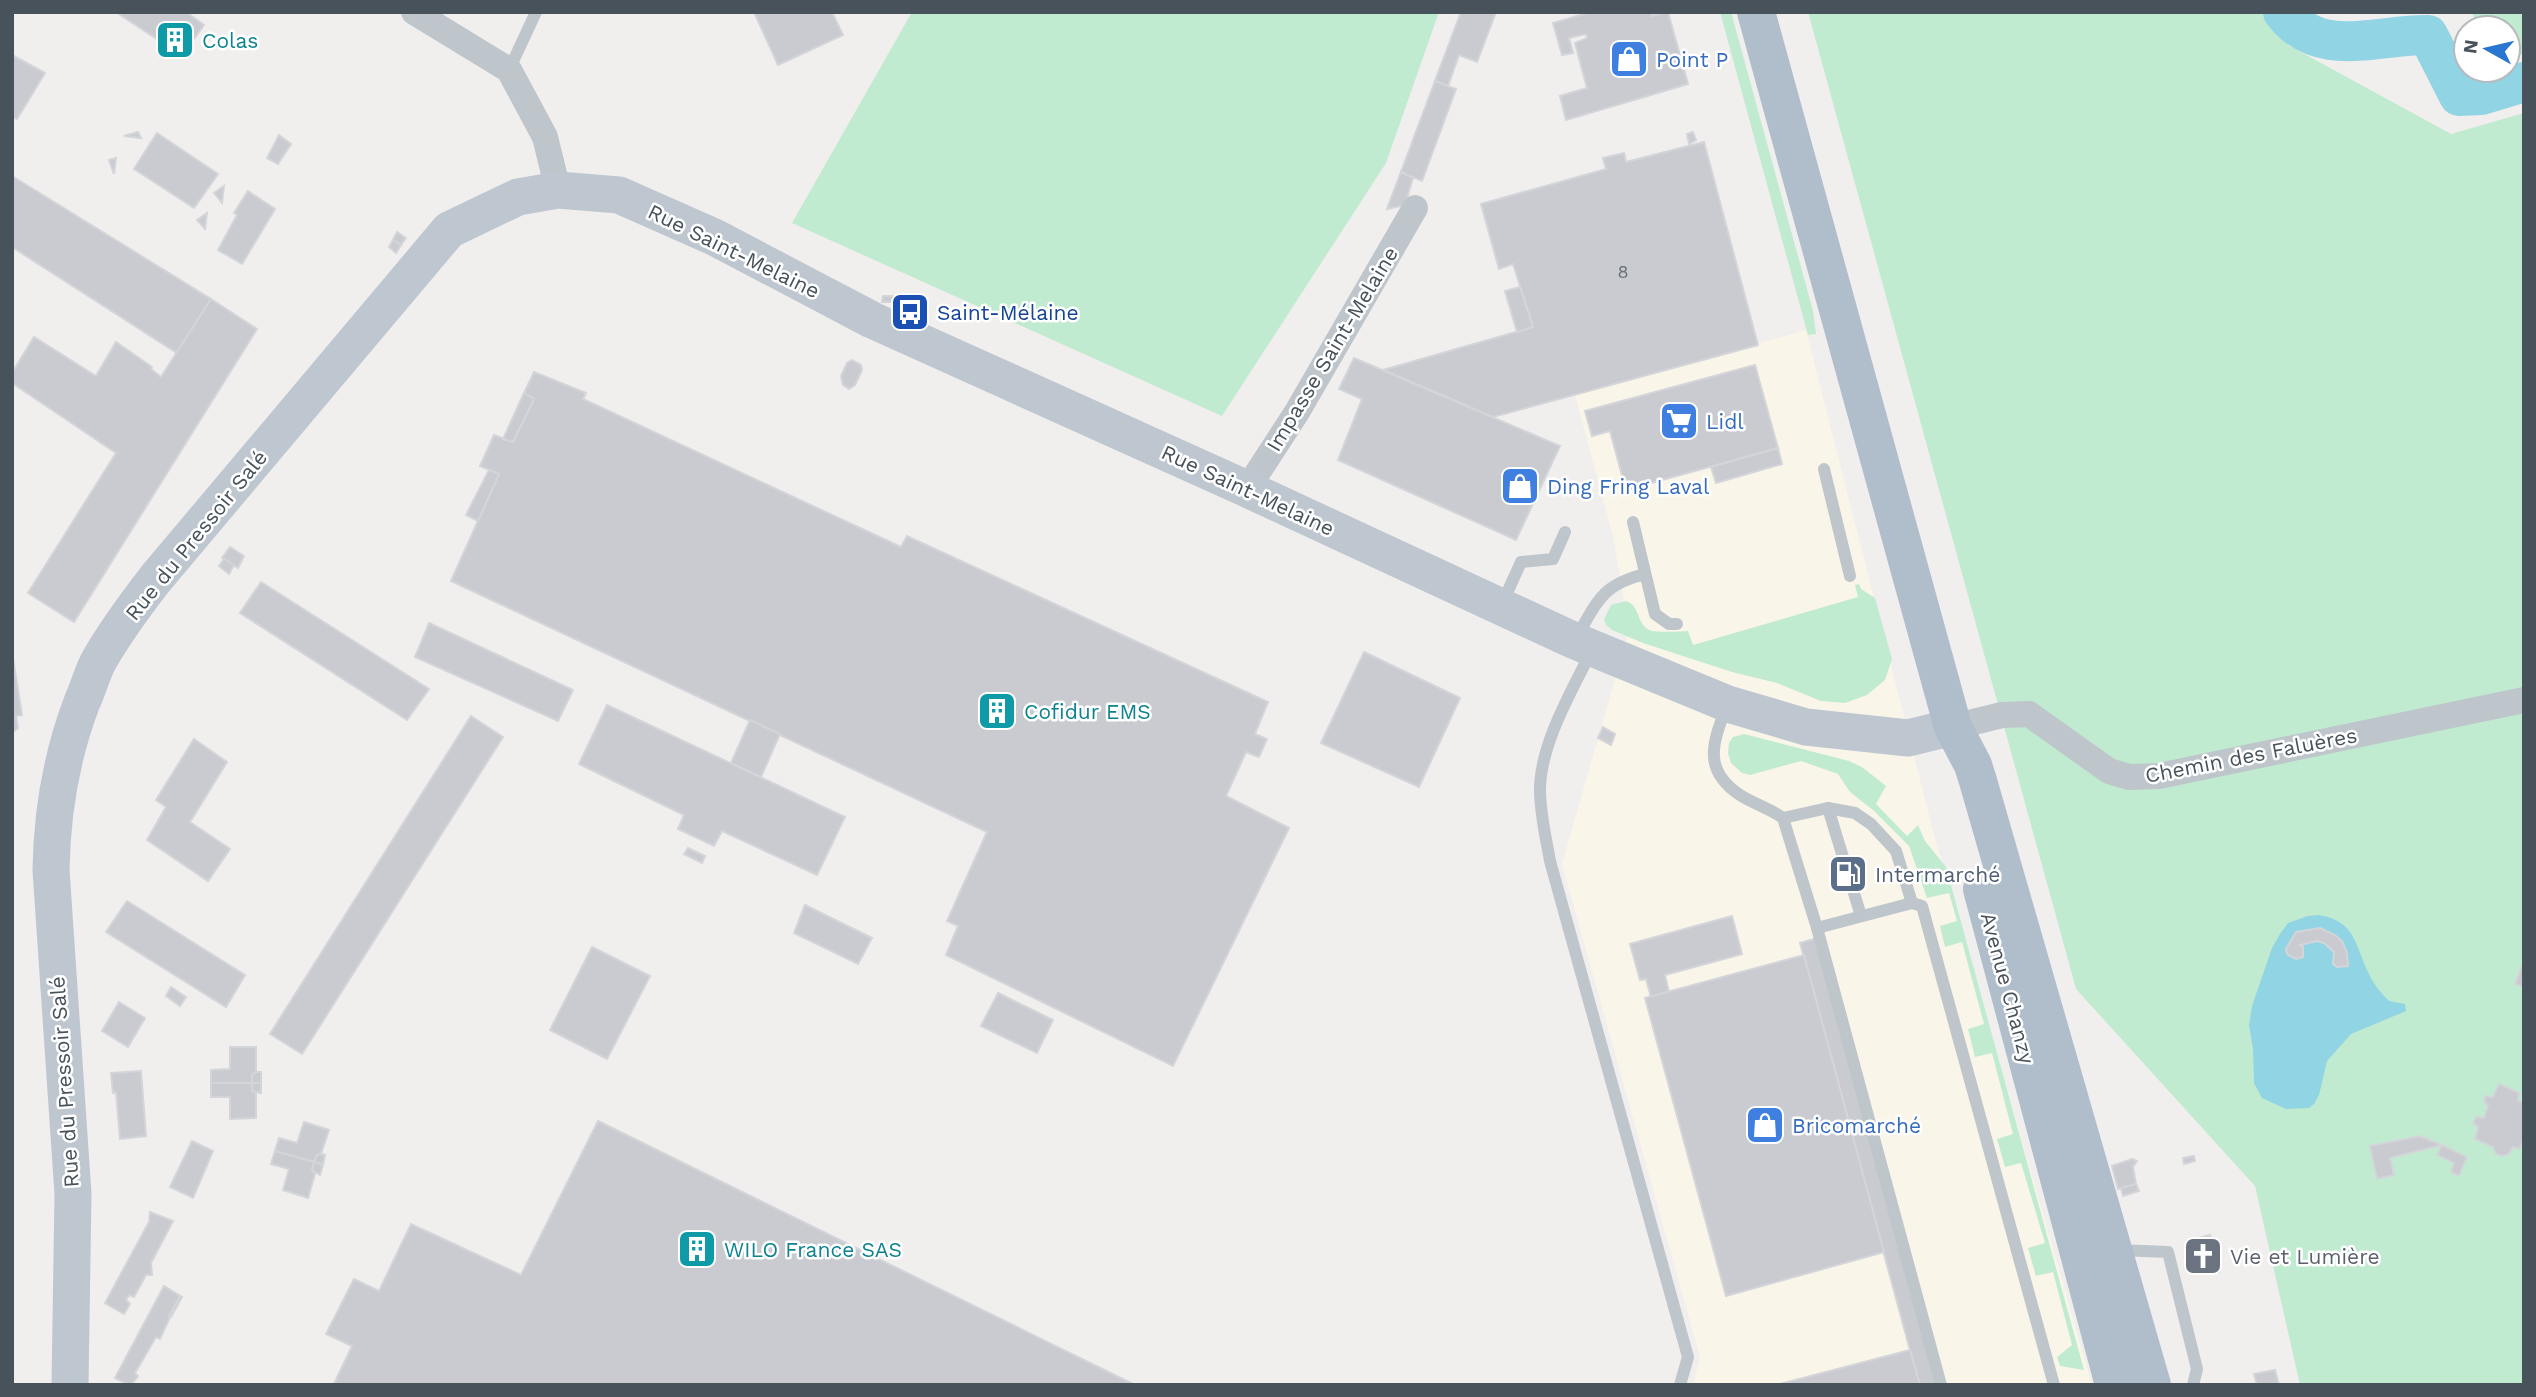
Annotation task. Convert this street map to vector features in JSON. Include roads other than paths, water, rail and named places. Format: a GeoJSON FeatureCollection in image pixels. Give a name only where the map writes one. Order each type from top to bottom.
{"type":"FeatureCollection","features":[{"type":"Feature","properties":{"kind":"main road"},"geometry":{"type":"LineString","coordinates":[[1756,12],[1953,727]]}},
{"type":"Feature","properties":{"kind":"main road","name":"Rue Saint-Melaine"},"geometry":{"type":"LineString","coordinates":[[558,190],[619,195],[714,237],[872,320],[1247,489],[1500,608],[1728,704],[1795,725],[1882,736],[1908,738],[1953,727]]}},
{"type":"Feature","properties":{"kind":"main road","name":"Rue du Pressoir Salé"},"geometry":{"type":"LineString","coordinates":[[71,1385],[72,1194],[55,945],[51,827],[64,755],[96,665],[156,578],[449,230],[518,197],[558,190]]}},
{"type":"Feature","properties":{"kind":"main road","name":"Avenue Chanzy"},"geometry":{"type":"LineString","coordinates":[[1953,727],[1973,765],[2152,1385]]}},
{"type":"Feature","properties":{"kind":"main road","name":"Avenue Chanzy"},"geometry":{"type":"LineString","coordinates":[[1953,727],[1950,772],[2114,1385]]}},
{"type":"Feature","properties":{"kind":"street"},"geometry":{"type":"LineString","coordinates":[[414,12],[509,70],[545,137],[558,190]]}},
{"type":"Feature","properties":{"kind":"street","name":"Impasse Saint-Melaine"},"geometry":{"type":"LineString","coordinates":[[1247,489],[1297,412],[1415,208]]}},
{"type":"Feature","properties":{"kind":"street","name":"Chemin des Faluères"},"geometry":{"type":"LineString","coordinates":[[1953,727],[2002,715],[2029,714],[2109,771],[2129,777],[2159,776],[2524,700]]}},
{"type":"Feature","properties":{"kind":"lane"},"geometry":{"type":"LineString","coordinates":[[509,70],[536,12]]}},
{"type":"Feature","properties":{"kind":"lane"},"geometry":{"type":"LineString","coordinates":[[1824,469],[1850,576]]}},
{"type":"Feature","properties":{"kind":"lane"},"geometry":{"type":"LineString","coordinates":[[1633,522],[1655,614],[1669,624],[1677,624]]}},
{"type":"Feature","properties":{"kind":"lane"},"geometry":{"type":"LineString","coordinates":[[1500,608],[1521,562],[1553,559],[1565,532]]}},
{"type":"Feature","properties":{"kind":"lane"},"geometry":{"type":"LineString","coordinates":[[1646,574],[1613,584],[1600,598],[1546,758],[1540,788],[1550,861],[1688,1357],[1680,1385]]}},
{"type":"Feature","properties":{"kind":"lane"},"geometry":{"type":"LineString","coordinates":[[1728,704],[1713,741],[1714,759],[1727,783],[1740,795],[1769,808],[1783,818],[1817,928],[1941,1385]]}},
{"type":"Feature","properties":{"kind":"lane"},"geometry":{"type":"LineString","coordinates":[[1783,818],[1828,808],[1855,813],[1871,824],[1896,851],[1912,903]]}},
{"type":"Feature","properties":{"kind":"lane"},"geometry":{"type":"LineString","coordinates":[[1828,808],[1861,916]]}},
{"type":"Feature","properties":{"kind":"lane"},"geometry":{"type":"LineString","coordinates":[[1817,928],[1912,903],[1922,906],[2053,1385]]}},
{"type":"Feature","properties":{"kind":"lane"},"geometry":{"type":"LineString","coordinates":[[2114,1250],[2168,1252],[2197,1369],[2193,1385]]}},
{"type":"Feature","properties":{"kind":"water"},"geometry":{"type":"Polygon","coordinates":[[[2318,915],[2340,922],[2347,928],[2375,985],[2389,1001],[2405,1004],[2406,1011],[2351,1034],[2327,1061],[2319,1095],[2314,1104],[2309,1108],[2286,1109],[2262,1098],[2254,1083],[2249,1025],[2252,1006],[2272,948],[2280,934],[2288,923],[2318,915]]]}},
{"type":"Feature","properties":{"kind":"waterway"},"geometry":{"type":"LineString","coordinates":[[2283,12],[2298,27],[2314,36],[2332,40],[2428,35],[2459,96],[2481,95],[2524,82]]}},
{"type":"Feature","properties":{"kind":"place","name":"Colas"},"geometry":{"type":"Point","coordinates":[175,40]}},
{"type":"Feature","properties":{"kind":"place","name":"Point P"},"geometry":{"type":"Point","coordinates":[1629,59]}},
{"type":"Feature","properties":{"kind":"place","name":"Saint-Mélaine"},"geometry":{"type":"Point","coordinates":[910,312]}},
{"type":"Feature","properties":{"kind":"place","name":"Lidl"},"geometry":{"type":"Point","coordinates":[1679,421]}},
{"type":"Feature","properties":{"kind":"place","name":"Ding Fring Laval"},"geometry":{"type":"Point","coordinates":[1520,486]}},
{"type":"Feature","properties":{"kind":"place","name":"Cofidur EMS"},"geometry":{"type":"Point","coordinates":[997,711]}},
{"type":"Feature","properties":{"kind":"place","name":"Intermarché"},"geometry":{"type":"Point","coordinates":[1848,874]}},
{"type":"Feature","properties":{"kind":"place","name":"Bricomarché"},"geometry":{"type":"Point","coordinates":[1765,1125]}},
{"type":"Feature","properties":{"kind":"place","name":"WILO France SAS"},"geometry":{"type":"Point","coordinates":[697,1249]}},
{"type":"Feature","properties":{"kind":"place","name":"Vie et Lumière"},"geometry":{"type":"Point","coordinates":[2203,1256]}}]}
